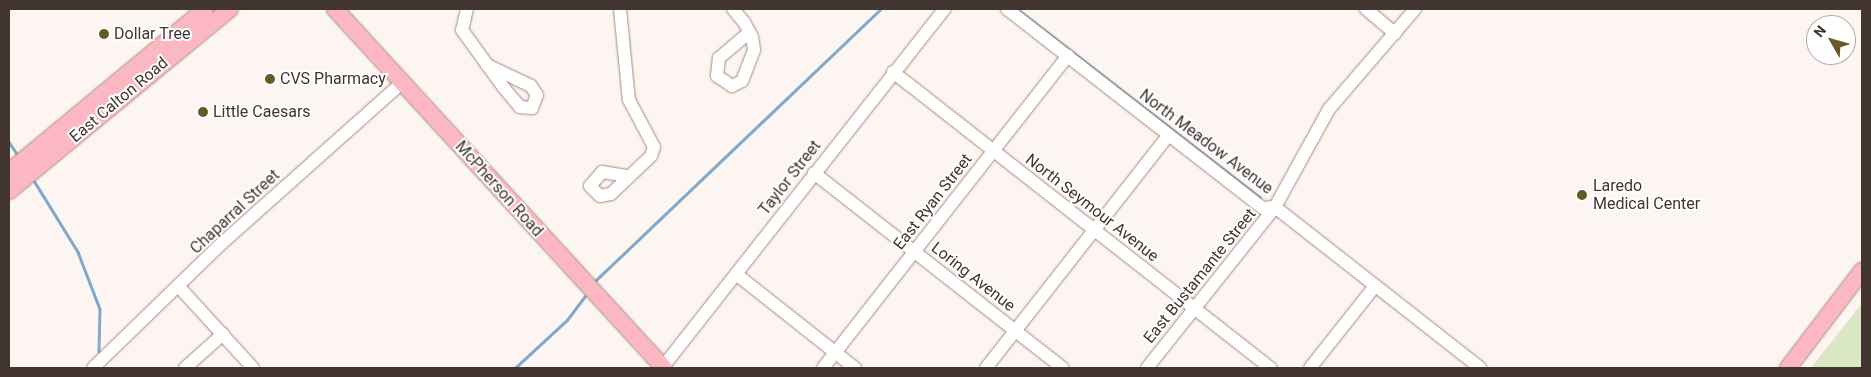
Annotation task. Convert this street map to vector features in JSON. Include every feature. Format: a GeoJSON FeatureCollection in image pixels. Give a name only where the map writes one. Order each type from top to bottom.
{"type":"FeatureCollection","features":[{"type":"Feature","properties":{"kind":"main road","name":"East Calton Road"},"geometry":{"type":"LineString","coordinates":[[13,178],[146,68],[174,35],[205,9]]}},
{"type":"Feature","properties":{"kind":"main road","name":"East Calton Road"},"geometry":{"type":"LineString","coordinates":[[146,68],[176,53],[230,9]]}},
{"type":"Feature","properties":{"kind":"main road","name":"McPherson Road"},"geometry":{"type":"LineString","coordinates":[[335,9],[663,368]]}},
{"type":"Feature","properties":{"kind":"main road"},"geometry":{"type":"LineString","coordinates":[[174,35],[176,53]]}},
{"type":"Feature","properties":{"kind":"main road"},"geometry":{"type":"LineString","coordinates":[[1788,368],[1862,271]]}},
{"type":"Feature","properties":{"kind":"street"},"geometry":{"type":"LineString","coordinates":[[467,9],[462,30],[487,65]]}},
{"type":"Feature","properties":{"kind":"street"},"geometry":{"type":"LineString","coordinates":[[620,9],[629,100],[654,147],[651,156],[628,176]]}},
{"type":"Feature","properties":{"kind":"street"},"geometry":{"type":"LineString","coordinates":[[733,9],[749,33]]}},
{"type":"Feature","properties":{"kind":"street","name":"Taylor Street"},"geometry":{"type":"LineString","coordinates":[[663,368],[944,9]]}},
{"type":"Feature","properties":{"kind":"street","name":"North Meadow Avenue"},"geometry":{"type":"LineString","coordinates":[[1007,9],[1263,208],[1275,207],[1476,367]]}},
{"type":"Feature","properties":{"kind":"street"},"geometry":{"type":"LineString","coordinates":[[1366,9],[1395,33]]}},
{"type":"Feature","properties":{"kind":"street","name":"East Bustamante Street"},"geometry":{"type":"LineString","coordinates":[[1147,368],[1275,207],[1314,130],[1415,9]]}},
{"type":"Feature","properties":{"kind":"street","name":"East Ryan Street"},"geometry":{"type":"LineString","coordinates":[[824,368],[1068,55]]}},
{"type":"Feature","properties":{"kind":"street","name":"North Seymour Avenue"},"geometry":{"type":"LineString","coordinates":[[893,72],[1271,368]]}},
{"type":"Feature","properties":{"kind":"street","name":"Chaparral Street"},"geometry":{"type":"LineString","coordinates":[[93,368],[180,288],[221,244],[402,83]]}},
{"type":"Feature","properties":{"kind":"street"},"geometry":{"type":"LineString","coordinates":[[986,368],[1169,135]]}},
{"type":"Feature","properties":{"kind":"street","name":"Loring Avenue"},"geometry":{"type":"LineString","coordinates":[[814,173],[1063,368]]}},
{"type":"Feature","properties":{"kind":"street"},"geometry":{"type":"LineString","coordinates":[[736,274],[856,368]]}},
{"type":"Feature","properties":{"kind":"street"},"geometry":{"type":"LineString","coordinates":[[1310,368],[1375,286]]}},
{"type":"Feature","properties":{"kind":"street"},"geometry":{"type":"LineString","coordinates":[[180,288],[254,368]]}},
{"type":"Feature","properties":{"kind":"street"},"geometry":{"type":"LineString","coordinates":[[185,368],[223,334]]}},
{"type":"Feature","properties":{"kind":"green space"},"geometry":{"type":"Polygon","coordinates":[[[1862,303],[1862,368],[1811,368],[1862,303]]]}},
{"type":"Feature","properties":{"kind":"waterway"},"geometry":{"type":"LineString","coordinates":[[594,282],[881,9]]}},
{"type":"Feature","properties":{"kind":"waterway"},"geometry":{"type":"LineString","coordinates":[[1020,11],[1260,197]]}},
{"type":"Feature","properties":{"kind":"waterway"},"geometry":{"type":"LineString","coordinates":[[9,142],[19,157]]}},
{"type":"Feature","properties":{"kind":"waterway"},"geometry":{"type":"LineString","coordinates":[[33,179],[78,252],[100,309],[99,351]]}},
{"type":"Feature","properties":{"kind":"waterway"},"geometry":{"type":"LineString","coordinates":[[515,368],[567,320],[587,293]]}},
{"type":"Feature","properties":{"kind":"place","name":"Dollar Tree"},"geometry":{"type":"Point","coordinates":[104,34]}},
{"type":"Feature","properties":{"kind":"place","name":"CVS Pharmacy"},"geometry":{"type":"Point","coordinates":[270,79]}},
{"type":"Feature","properties":{"kind":"place","name":"Little Caesars"},"geometry":{"type":"Point","coordinates":[203,112]}},
{"type":"Feature","properties":{"kind":"place","name":"Laredo Medical Center"},"geometry":{"type":"Point","coordinates":[1582,195]}}]}
